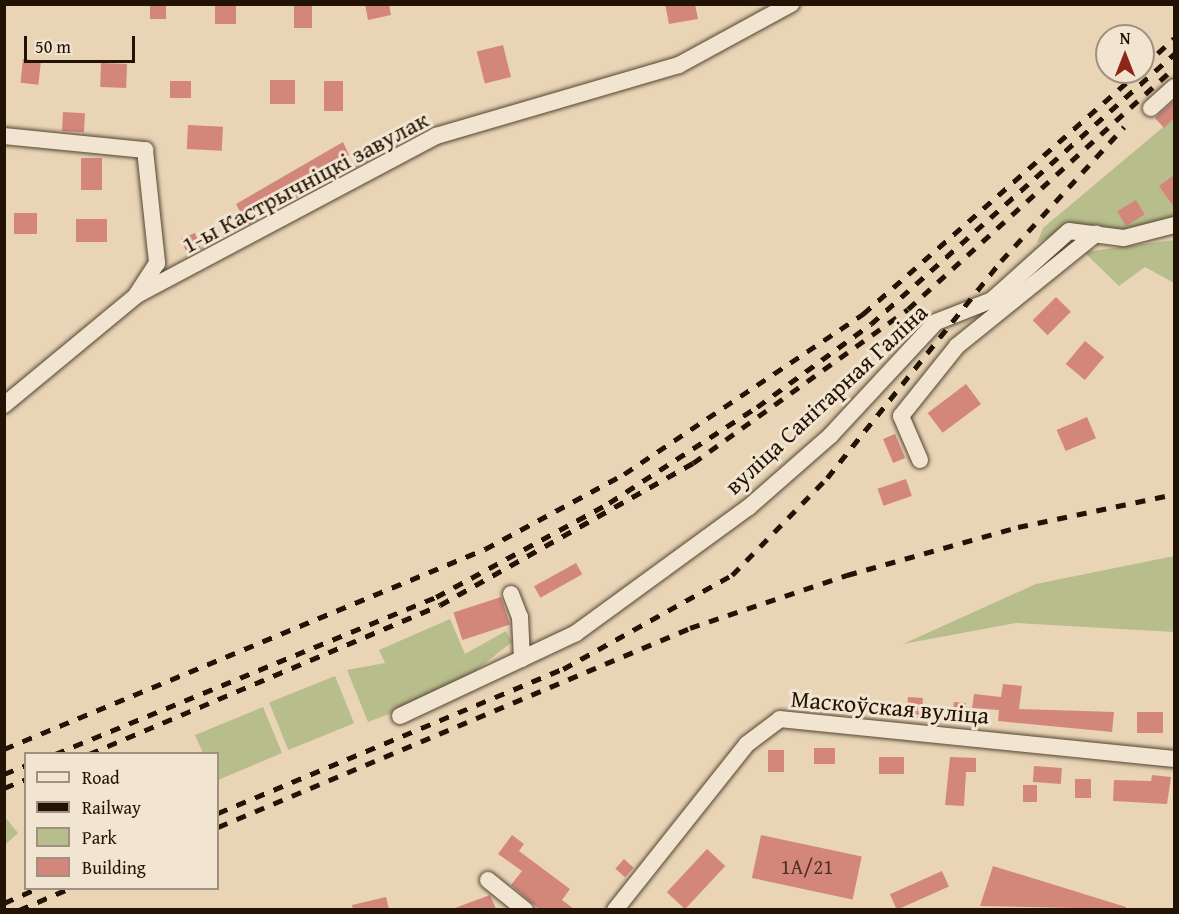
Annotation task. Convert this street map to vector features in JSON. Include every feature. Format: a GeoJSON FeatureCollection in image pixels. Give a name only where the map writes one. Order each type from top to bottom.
{"type":"FeatureCollection","features":[{"type":"Feature","properties":{"kind":"street","name":"1-ы Кастрычніцкі завулак"},"geometry":{"type":"LineString","coordinates":[[4,405],[137,295],[436,136],[679,65],[791,4]]}},
{"type":"Feature","properties":{"kind":"street"},"geometry":{"type":"LineString","coordinates":[[1151,108],[1174,87]]}},
{"type":"Feature","properties":{"kind":"street"},"geometry":{"type":"LineString","coordinates":[[4,136],[145,150],[157,263],[137,295]]}},
{"type":"Feature","properties":{"kind":"street","name":"вуліца Санітарная Галіна"},"geometry":{"type":"LineString","coordinates":[[399,716],[576,633],[749,507],[830,436],[936,322],[992,300],[1069,231],[1124,238],[1174,225]]}},
{"type":"Feature","properties":{"kind":"street"},"geometry":{"type":"LineString","coordinates":[[920,460],[901,417],[908,408],[957,346],[1096,234]]}},
{"type":"Feature","properties":{"kind":"street"},"geometry":{"type":"LineString","coordinates":[[511,594],[520,617],[522,659]]}},
{"type":"Feature","properties":{"kind":"street","name":"Маскоўская вуліца"},"geometry":{"type":"LineString","coordinates":[[615,909],[747,744],[780,719],[1174,759]]}},
{"type":"Feature","properties":{"kind":"street"},"geometry":{"type":"LineString","coordinates":[[489,880],[525,909]]}},
{"type":"Feature","properties":{"kind":"green space"},"geometry":{"type":"Polygon","coordinates":[[[1174,118],[1174,219],[1123,233],[1074,225],[1037,243],[1043,228],[1174,118]]]}},
{"type":"Feature","properties":{"kind":"green space"},"geometry":{"type":"Polygon","coordinates":[[[1174,240],[1174,283],[1145,267],[1119,286],[1084,252],[1174,240]]]}},
{"type":"Feature","properties":{"kind":"green space"},"geometry":{"type":"Polygon","coordinates":[[[1174,556],[1174,632],[1016,623],[903,644],[1036,584],[1174,556]]]}},
{"type":"Feature","properties":{"kind":"green space"},"geometry":{"type":"Polygon","coordinates":[[[450,619],[465,654],[506,631],[512,642],[450,691],[368,722],[347,670],[385,663],[379,650],[450,619]]]}},
{"type":"Feature","properties":{"kind":"green space"},"geometry":{"type":"Polygon","coordinates":[[[335,676],[354,723],[288,750],[269,703],[335,676]]]}},
{"type":"Feature","properties":{"kind":"green space"},"geometry":{"type":"Polygon","coordinates":[[[263,707],[282,753],[219,780],[219,752],[203,752],[195,735],[263,707]]]}},
{"type":"Feature","properties":{"kind":"green space"},"geometry":{"type":"Polygon","coordinates":[[[4,817],[18,833],[5,845],[4,817]]]}},
{"type":"Feature","properties":{"kind":"building"},"geometry":{"type":"Polygon","coordinates":[[[150,4],[166,4],[166,19],[150,19],[150,4]]]}},
{"type":"Feature","properties":{"kind":"building"},"geometry":{"type":"Polygon","coordinates":[[[215,4],[236,4],[236,24],[215,24],[215,4]]]}},
{"type":"Feature","properties":{"kind":"building"},"geometry":{"type":"Polygon","coordinates":[[[365,4],[389,4],[391,15],[368,20],[365,4]]]}},
{"type":"Feature","properties":{"kind":"building"},"geometry":{"type":"Polygon","coordinates":[[[665,4],[695,4],[698,19],[669,24],[665,4]]]}},
{"type":"Feature","properties":{"kind":"building"},"geometry":{"type":"Polygon","coordinates":[[[294,5],[312,5],[312,28],[294,28],[294,5]]]}},
{"type":"Feature","properties":{"kind":"building"},"geometry":{"type":"Polygon","coordinates":[[[503,45],[511,77],[485,84],[477,52],[503,45]]]}},
{"type":"Feature","properties":{"kind":"building"},"geometry":{"type":"Polygon","coordinates":[[[23,59],[41,61],[38,85],[20,83],[23,59]]]}},
{"type":"Feature","properties":{"kind":"building"},"geometry":{"type":"Polygon","coordinates":[[[101,63],[127,64],[126,88],[100,87],[101,63]]]}},
{"type":"Feature","properties":{"kind":"building"},"geometry":{"type":"Polygon","coordinates":[[[270,80],[295,80],[295,104],[270,104],[270,80]]]}},
{"type":"Feature","properties":{"kind":"building"},"geometry":{"type":"Polygon","coordinates":[[[170,81],[191,81],[191,98],[170,98],[170,81]]]}},
{"type":"Feature","properties":{"kind":"building"},"geometry":{"type":"Polygon","coordinates":[[[324,81],[343,81],[343,111],[324,111],[324,81]]]}},
{"type":"Feature","properties":{"kind":"building"},"geometry":{"type":"Polygon","coordinates":[[[1174,101],[1174,118],[1164,128],[1155,118],[1174,101]]]}},
{"type":"Feature","properties":{"kind":"building"},"geometry":{"type":"Polygon","coordinates":[[[63,112],[85,113],[84,132],[62,131],[63,112]]]}},
{"type":"Feature","properties":{"kind":"building"},"geometry":{"type":"Polygon","coordinates":[[[188,125],[223,127],[222,151],[187,149],[188,125]]]}},
{"type":"Feature","properties":{"kind":"building"},"geometry":{"type":"Polygon","coordinates":[[[343,142],[349,155],[303,182],[308,192],[247,225],[236,204],[343,142]]]}},
{"type":"Feature","properties":{"kind":"building"},"geometry":{"type":"Polygon","coordinates":[[[81,158],[102,158],[102,190],[81,190],[81,158]]]}},
{"type":"Feature","properties":{"kind":"building"},"geometry":{"type":"Polygon","coordinates":[[[1174,175],[1174,207],[1159,186],[1174,175]]]}},
{"type":"Feature","properties":{"kind":"building"},"geometry":{"type":"Polygon","coordinates":[[[1136,200],[1145,215],[1126,226],[1117,211],[1136,200]]]}},
{"type":"Feature","properties":{"kind":"building"},"geometry":{"type":"Polygon","coordinates":[[[14,213],[37,213],[37,234],[14,234],[14,213]]]}},
{"type":"Feature","properties":{"kind":"building"},"geometry":{"type":"Polygon","coordinates":[[[76,219],[107,219],[107,242],[76,242],[76,219]]]}},
{"type":"Feature","properties":{"kind":"building"},"geometry":{"type":"Polygon","coordinates":[[[195,233],[201,249],[187,254],[181,238],[195,233]]]}},
{"type":"Feature","properties":{"kind":"building"},"geometry":{"type":"Polygon","coordinates":[[[1056,297],[1071,312],[1048,335],[1033,320],[1056,297]]]}},
{"type":"Feature","properties":{"kind":"building"},"geometry":{"type":"Polygon","coordinates":[[[1085,341],[1104,357],[1085,380],[1066,364],[1085,341]]]}},
{"type":"Feature","properties":{"kind":"building"},"geometry":{"type":"Polygon","coordinates":[[[966,384],[981,404],[943,433],[928,413],[966,384]]]}},
{"type":"Feature","properties":{"kind":"building"},"geometry":{"type":"Polygon","coordinates":[[[1087,417],[1096,438],[1066,451],[1057,430],[1087,417]]]}},
{"type":"Feature","properties":{"kind":"building"},"geometry":{"type":"Polygon","coordinates":[[[895,434],[905,458],[893,463],[883,439],[895,434]]]}},
{"type":"Feature","properties":{"kind":"building"},"geometry":{"type":"Polygon","coordinates":[[[906,479],[912,496],[883,506],[878,489],[906,479]]]}},
{"type":"Feature","properties":{"kind":"building"},"geometry":{"type":"Polygon","coordinates":[[[576,563],[582,574],[540,598],[534,586],[576,563]]]}},
{"type":"Feature","properties":{"kind":"building"},"geometry":{"type":"Polygon","coordinates":[[[501,597],[510,625],[462,640],[453,612],[501,597]]]}},
{"type":"Feature","properties":{"kind":"building"},"geometry":{"type":"Polygon","coordinates":[[[1003,684],[1022,686],[1019,709],[1114,712],[1112,732],[998,721],[999,710],[972,708],[974,694],[1001,697],[1003,684]]]}},
{"type":"Feature","properties":{"kind":"building"},"geometry":{"type":"Polygon","coordinates":[[[908,697],[923,698],[922,718],[907,717],[908,697]]]}},
{"type":"Feature","properties":{"kind":"building"},"geometry":{"type":"Polygon","coordinates":[[[954,702],[966,703],[965,717],[953,716],[954,702]]]}},
{"type":"Feature","properties":{"kind":"building"},"geometry":{"type":"Polygon","coordinates":[[[1137,712],[1163,712],[1163,733],[1137,733],[1137,712]]]}},
{"type":"Feature","properties":{"kind":"building"},"geometry":{"type":"Polygon","coordinates":[[[814,748],[835,748],[835,764],[814,764],[814,748]]]}},
{"type":"Feature","properties":{"kind":"building"},"geometry":{"type":"Polygon","coordinates":[[[768,750],[784,750],[784,772],[768,772],[768,750]]]}},
{"type":"Feature","properties":{"kind":"building"},"geometry":{"type":"Polygon","coordinates":[[[879,757],[904,757],[904,774],[879,774],[879,757]]]}},
{"type":"Feature","properties":{"kind":"building"},"geometry":{"type":"Polygon","coordinates":[[[950,757],[976,758],[976,772],[966,772],[964,806],[945,805],[950,757]]]}},
{"type":"Feature","properties":{"kind":"building"},"geometry":{"type":"Polygon","coordinates":[[[1034,766],[1062,768],[1061,784],[1033,782],[1034,766]]]}},
{"type":"Feature","properties":{"kind":"building"},"geometry":{"type":"Polygon","coordinates":[[[1152,775],[1171,777],[1167,804],[1113,801],[1114,780],[1151,781],[1152,775]]]}},
{"type":"Feature","properties":{"kind":"building"},"geometry":{"type":"Polygon","coordinates":[[[1075,779],[1091,779],[1091,798],[1075,798],[1075,779]]]}},
{"type":"Feature","properties":{"kind":"building"},"geometry":{"type":"Polygon","coordinates":[[[1023,785],[1037,785],[1037,802],[1023,802],[1023,785]]]}},
{"type":"Feature","properties":{"kind":"building"},"geometry":{"type":"Polygon","coordinates":[[[512,835],[524,844],[519,851],[570,889],[562,900],[574,909],[539,909],[511,885],[522,871],[498,854],[512,835]]]}},
{"type":"Feature","properties":{"kind":"building"},"geometry":{"type":"Polygon","coordinates":[[[761,835],[862,856],[853,899],[752,878],[761,835]]]}},
{"type":"Feature","properties":{"kind":"building"},"geometry":{"type":"Polygon","coordinates":[[[707,849],[725,866],[685,909],[667,892],[707,849]]]}},
{"type":"Feature","properties":{"kind":"building"},"geometry":{"type":"Polygon","coordinates":[[[624,859],[634,868],[625,877],[615,869],[624,859]]]}},
{"type":"Feature","properties":{"kind":"building"},"geometry":{"type":"Polygon","coordinates":[[[993,866],[1126,907],[1126,909],[980,906],[993,866]]]}},
{"type":"Feature","properties":{"kind":"building"},"geometry":{"type":"Polygon","coordinates":[[[942,871],[949,887],[897,910],[890,894],[942,871]]]}},
{"type":"Feature","properties":{"kind":"building"},"geometry":{"type":"Polygon","coordinates":[[[490,895],[496,909],[455,908],[490,895]]]}},
{"type":"Feature","properties":{"kind":"building"},"geometry":{"type":"Polygon","coordinates":[[[386,897],[389,909],[353,909],[352,905],[386,897]]]}},
{"type":"Feature","properties":{"kind":"railway"},"geometry":{"type":"LineString","coordinates":[[1155,56],[1174,38]]}},
{"type":"Feature","properties":{"kind":"railway"},"geometry":{"type":"LineString","coordinates":[[60,752],[436,597],[609,503],[757,407],[871,324],[1174,54]]}},
{"type":"Feature","properties":{"kind":"railway"},"geometry":{"type":"LineString","coordinates":[[94,752],[440,605],[693,463],[908,309],[1174,68]]}},
{"type":"Feature","properties":{"kind":"railway"},"geometry":{"type":"LineString","coordinates":[[4,749],[485,549],[624,474],[863,314],[1124,84]]}},
{"type":"Feature","properties":{"kind":"railway"},"geometry":{"type":"LineString","coordinates":[[219,813],[563,669],[732,575],[827,478],[1001,261],[1124,127]]}},
{"type":"Feature","properties":{"kind":"railway"},"geometry":{"type":"LineString","coordinates":[[219,827],[690,628],[847,575],[1018,527],[1174,494]]}},
{"type":"Feature","properties":{"kind":"railway"},"geometry":{"type":"LineString","coordinates":[[4,774],[24,766]]}},
{"type":"Feature","properties":{"kind":"railway"},"geometry":{"type":"LineString","coordinates":[[4,788],[24,780]]}},
{"type":"Feature","properties":{"kind":"railway"},"geometry":{"type":"LineString","coordinates":[[4,903],[33,890]]}},
{"type":"Feature","properties":{"kind":"railway"},"geometry":{"type":"LineString","coordinates":[[19,910],[65,890]]}}]}
